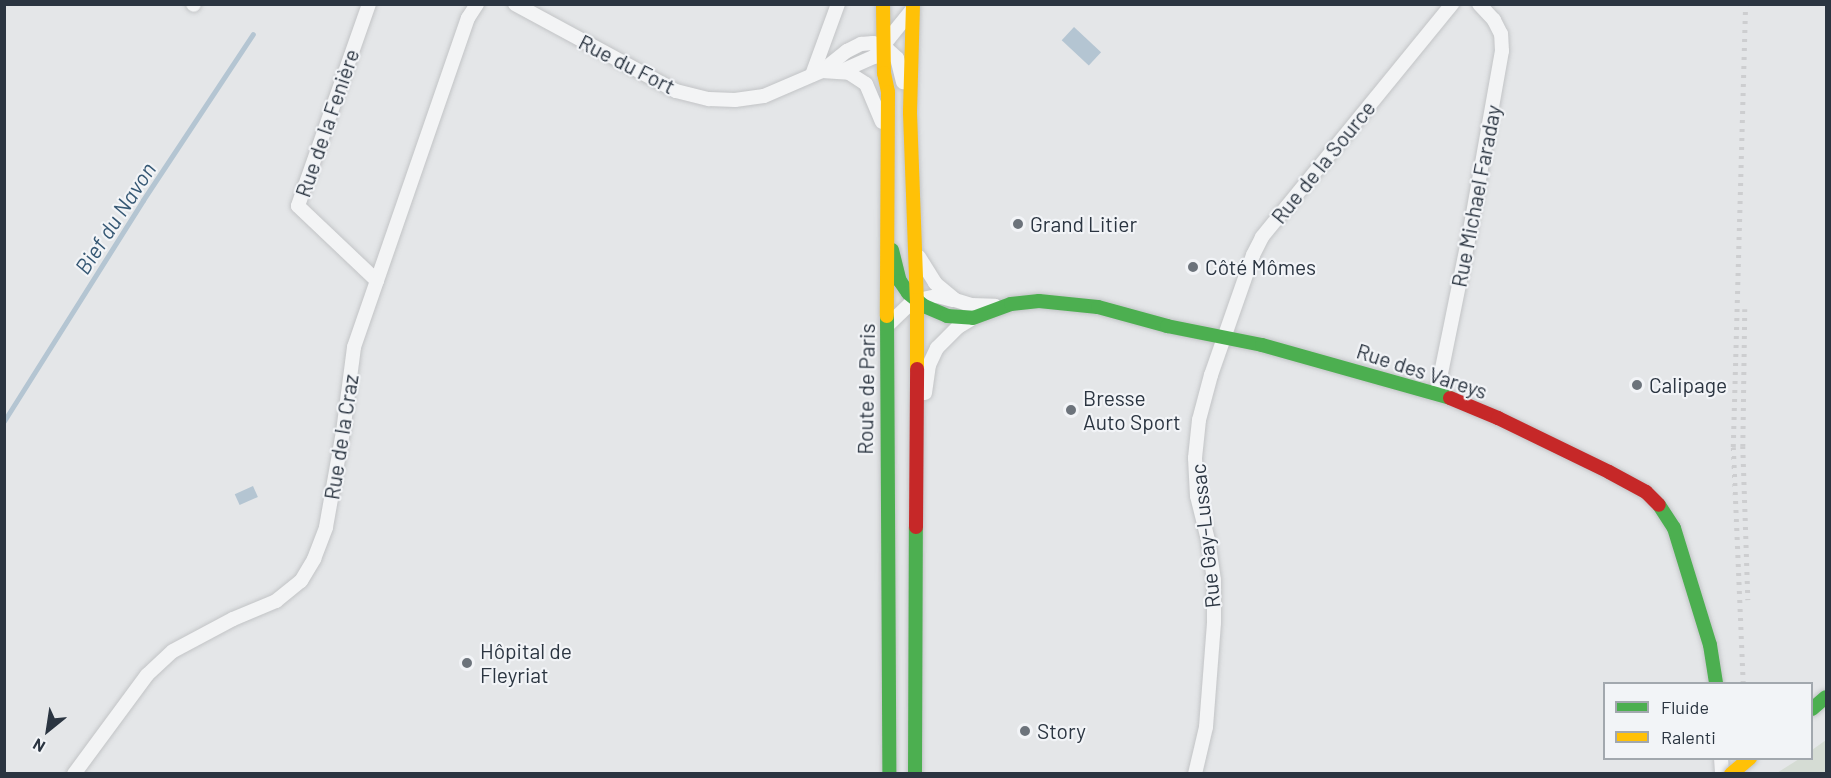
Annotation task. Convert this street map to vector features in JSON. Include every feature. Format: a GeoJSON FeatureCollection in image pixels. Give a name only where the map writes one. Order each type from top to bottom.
{"type":"FeatureCollection","features":[{"type":"Feature","properties":{"kind":"main road","name":"Route de Paris"},"geometry":{"type":"LineString","coordinates":[[883,4],[884,74],[888,92],[889,774]]}},
{"type":"Feature","properties":{"kind":"main road"},"geometry":{"type":"LineString","coordinates":[[913,6],[910,112],[917,300],[915,774]]}},
{"type":"Feature","properties":{"kind":"main road","name":"Rue des Vareys"},"geometry":{"type":"LineString","coordinates":[[888,236],[900,281],[917,300],[947,316],[973,318],[1003,306],[1065,302],[1098,307],[1167,326],[1225,337],[1437,393],[1498,418],[1609,472],[1646,492],[1660,506],[1674,528],[1710,645],[1716,682]]}},
{"type":"Feature","properties":{"kind":"main road"},"geometry":{"type":"LineString","coordinates":[[1813,708],[1827,697]]}},
{"type":"Feature","properties":{"kind":"main road"},"geometry":{"type":"LineString","coordinates":[[1731,774],[1749,760]]}},
{"type":"Feature","properties":{"kind":"street","name":"Rue de la Fenière"},"geometry":{"type":"LineString","coordinates":[[369,4],[298,206],[377,282]]}},
{"type":"Feature","properties":{"kind":"street","name":"Rue de la Craz"},"geometry":{"type":"LineString","coordinates":[[74,774],[147,675],[173,651],[233,619],[276,601],[301,580],[306,572],[326,527],[343,432],[354,347],[468,18],[477,4]]}},
{"type":"Feature","properties":{"kind":"street","name":"Rue du Fort"},"geometry":{"type":"LineString","coordinates":[[515,4],[676,91],[709,99],[735,100],[764,96],[817,73],[846,51],[861,44],[884,46]]}},
{"type":"Feature","properties":{"kind":"street"},"geometry":{"type":"LineString","coordinates":[[817,73],[838,4]]}},
{"type":"Feature","properties":{"kind":"street","name":"Rue de la Source"},"geometry":{"type":"LineString","coordinates":[[1225,337],[1252,255],[1262,237],[1452,4]]}},
{"type":"Feature","properties":{"kind":"street","name":"Rue Michael Faraday"},"geometry":{"type":"LineString","coordinates":[[1437,393],[1470,236],[1502,51],[1501,34],[1494,20],[1479,4]]}},
{"type":"Feature","properties":{"kind":"street","name":"Rue du Fort"},"geometry":{"type":"LineString","coordinates":[[842,72],[874,57],[913,6]]}},
{"type":"Feature","properties":{"kind":"street"},"geometry":{"type":"LineString","coordinates":[[884,46],[900,64],[903,90],[910,112]]}},
{"type":"Feature","properties":{"kind":"street","name":"Rue du Fort"},"geometry":{"type":"LineString","coordinates":[[817,73],[842,72],[855,75],[866,84],[877,104],[888,143]]}},
{"type":"Feature","properties":{"kind":"street"},"geometry":{"type":"LineString","coordinates":[[914,249],[935,283],[956,300]]}},
{"type":"Feature","properties":{"kind":"street","name":"Rue des Vareys"},"geometry":{"type":"LineString","coordinates":[[917,300],[937,296],[971,305],[1003,306]]}},
{"type":"Feature","properties":{"kind":"street"},"geometry":{"type":"LineString","coordinates":[[888,325],[904,307],[917,300]]}},
{"type":"Feature","properties":{"kind":"street","name":"Rue des Vareys"},"geometry":{"type":"LineString","coordinates":[[916,460],[933,355],[944,339],[973,318]]}},
{"type":"Feature","properties":{"kind":"street","name":"Rue Gay-Lussac"},"geometry":{"type":"LineString","coordinates":[[1195,774],[1206,727],[1214,621],[1214,580],[1208,540],[1197,496],[1195,458],[1199,420],[1225,337]]}},
{"type":"Feature","properties":{"kind":"shaded area"},"geometry":{"type":"Polygon","coordinates":[[[1826,740],[1826,773],[1777,773],[1797,760],[1813,760],[1813,749],[1826,740]]]}},
{"type":"Feature","properties":{"kind":"water"},"geometry":{"type":"Polygon","coordinates":[[[1074,27],[1101,52],[1089,65],[1062,40],[1074,27]]]}},
{"type":"Feature","properties":{"kind":"water"},"geometry":{"type":"Polygon","coordinates":[[[253,486],[258,497],[240,505],[235,494],[253,486]]]}},
{"type":"Feature","properties":{"kind":"waterway","name":"Bief du Navon"},"geometry":{"type":"LineString","coordinates":[[4,421],[143,200],[253,34]]}},
{"type":"Feature","properties":{"kind":"railway"},"geometry":{"type":"LineString","coordinates":[[1743,682],[1733,447],[1745,4]]}},
{"type":"Feature","properties":{"kind":"railway"},"geometry":{"type":"LineString","coordinates":[[1745,309],[1743,446],[1748,600]]}},
{"type":"Feature","properties":{"kind":"railway"},"geometry":{"type":"LineString","coordinates":[[1746,760],[1746,774]]}},
{"type":"Feature","properties":{"kind":"traffic: fast"},"geometry":{"type":"LineString","coordinates":[[892,250],[900,281],[908,293],[924,306],[947,316],[973,318],[1011,304],[1039,301],[1098,307],[1167,326],[1262,345],[1450,398]]}},
{"type":"Feature","properties":{"kind":"traffic: fast"},"geometry":{"type":"LineString","coordinates":[[887,316],[889,774]]}},
{"type":"Feature","properties":{"kind":"traffic: fast"},"geometry":{"type":"LineString","coordinates":[[1659,505],[1674,528],[1710,645],[1716,682]]}},
{"type":"Feature","properties":{"kind":"traffic: fast"},"geometry":{"type":"LineString","coordinates":[[915,774],[916,527]]}},
{"type":"Feature","properties":{"kind":"traffic: fast"},"geometry":{"type":"LineString","coordinates":[[1813,708],[1826,697]]}},
{"type":"Feature","properties":{"kind":"traffic: slow"},"geometry":{"type":"LineString","coordinates":[[883,4],[884,73],[888,92],[887,316]]}},
{"type":"Feature","properties":{"kind":"traffic: slow"},"geometry":{"type":"LineString","coordinates":[[913,4],[910,113],[917,300],[917,369]]}},
{"type":"Feature","properties":{"kind":"traffic: slow"},"geometry":{"type":"LineString","coordinates":[[1731,774],[1748,760]]}},
{"type":"Feature","properties":{"kind":"traffic: jam"},"geometry":{"type":"LineString","coordinates":[[916,527],[917,369]]}},
{"type":"Feature","properties":{"kind":"traffic: jam"},"geometry":{"type":"LineString","coordinates":[[1450,398],[1498,418],[1609,472],[1646,492],[1659,505]]}},
{"type":"Feature","properties":{"kind":"place","name":"Grand Litier"},"geometry":{"type":"Point","coordinates":[1018,224]}},
{"type":"Feature","properties":{"kind":"place","name":"Côté Mômes"},"geometry":{"type":"Point","coordinates":[1193,267]}},
{"type":"Feature","properties":{"kind":"place","name":"Calipage"},"geometry":{"type":"Point","coordinates":[1637,385]}},
{"type":"Feature","properties":{"kind":"place","name":"Bresse Auto Sport"},"geometry":{"type":"Point","coordinates":[1071,410]}},
{"type":"Feature","properties":{"kind":"place","name":"Hôpital de Fleyriat"},"geometry":{"type":"Point","coordinates":[467,663]}},
{"type":"Feature","properties":{"kind":"place","name":"Story"},"geometry":{"type":"Point","coordinates":[1025,731]}}]}
